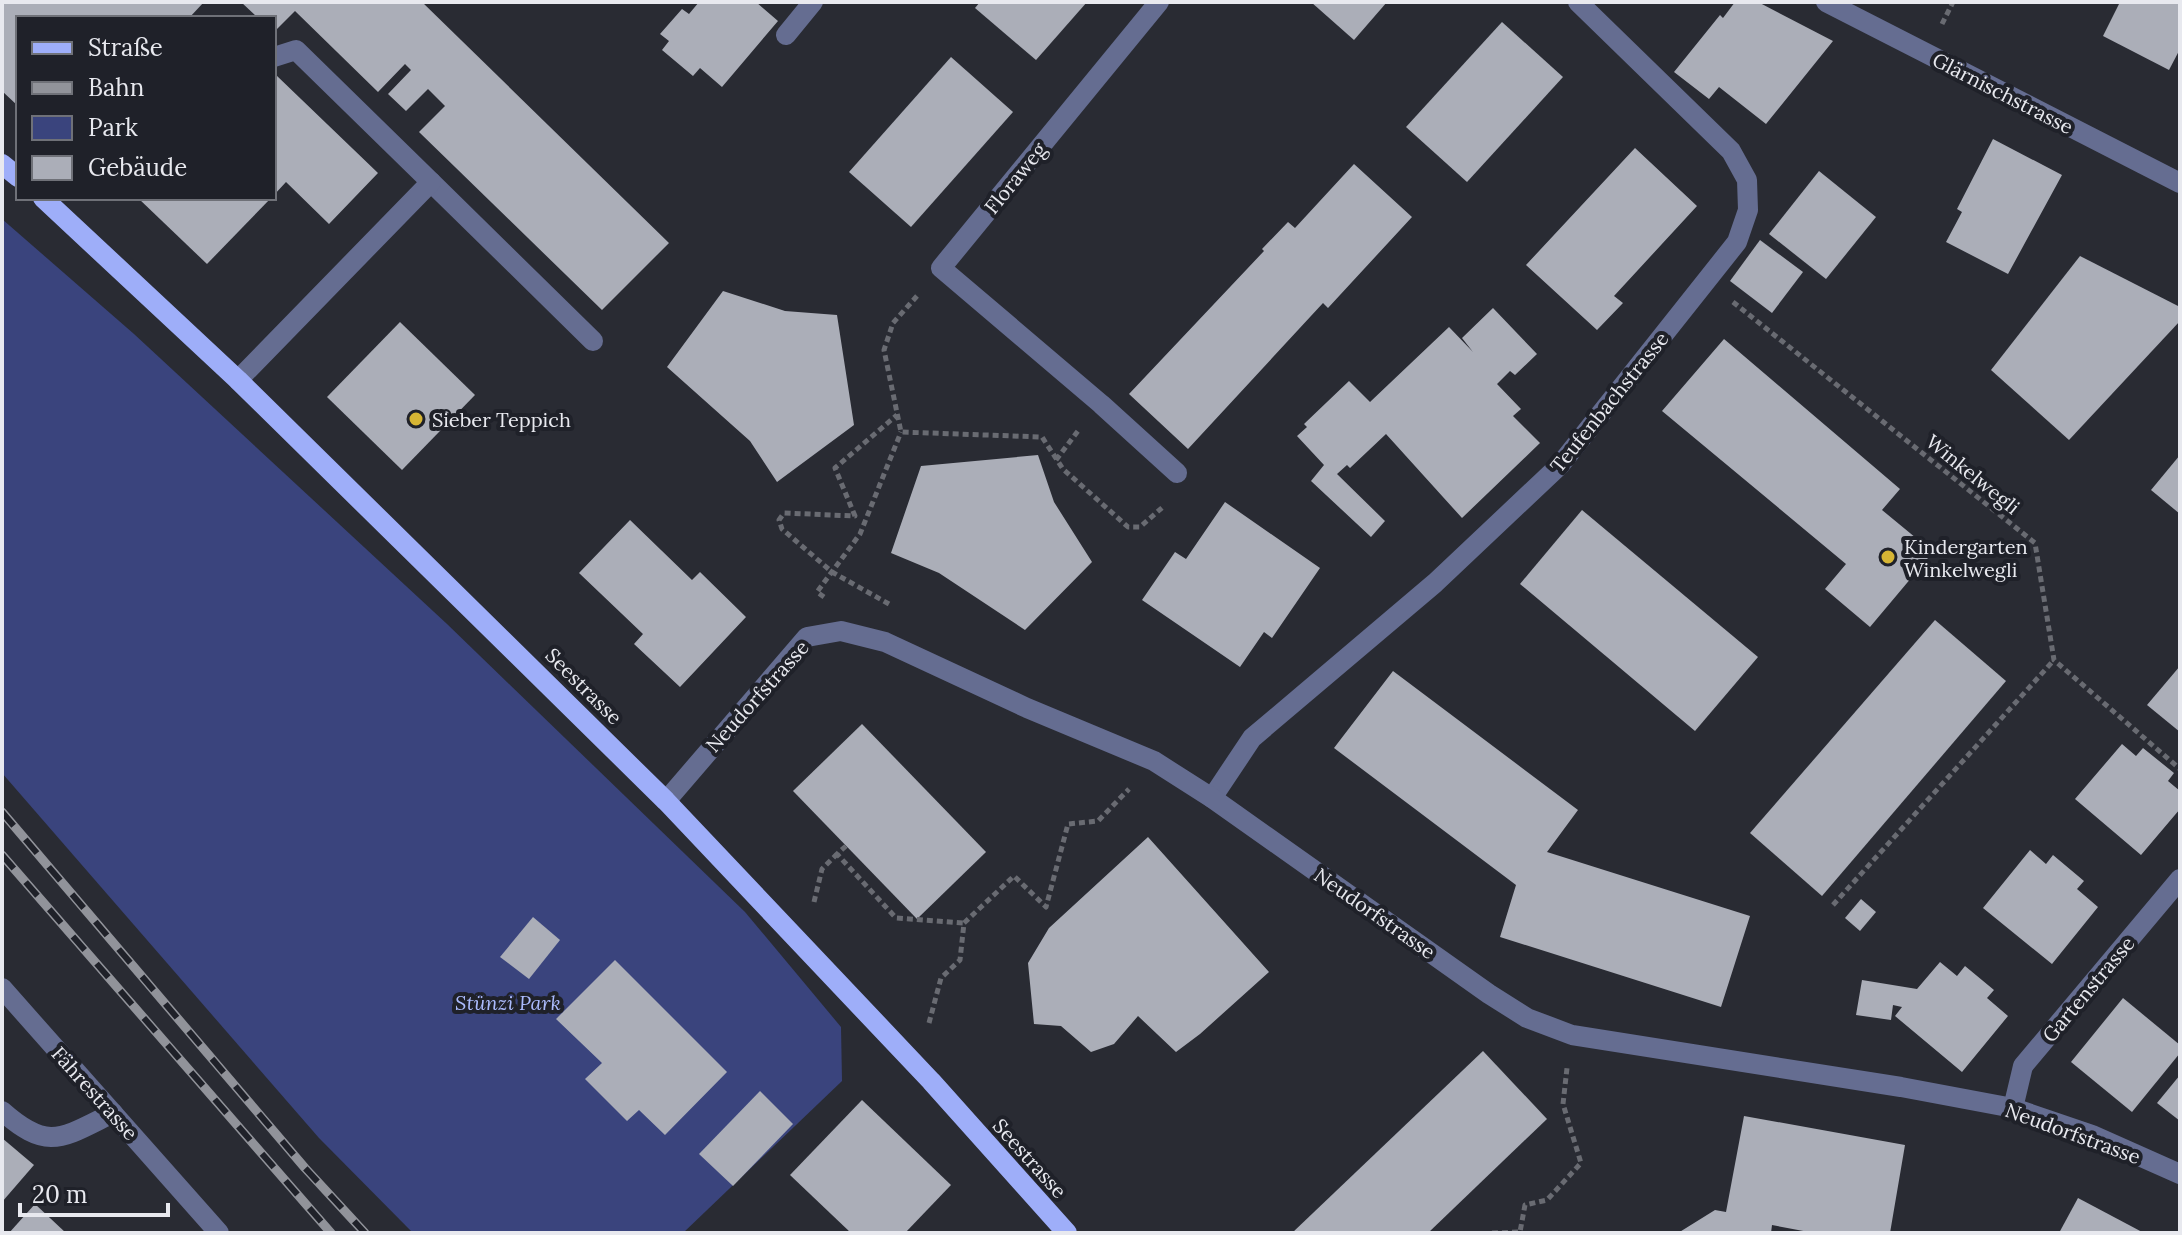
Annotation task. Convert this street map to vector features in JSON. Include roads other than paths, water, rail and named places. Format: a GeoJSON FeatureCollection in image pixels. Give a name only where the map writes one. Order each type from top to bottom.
{"type":"FeatureCollection","features":[{"type":"Feature","properties":{"kind":"main road","name":"Seestrasse"},"geometry":{"type":"LineString","coordinates":[[54,201],[666,801],[931,1081],[1067,1233]]}},
{"type":"Feature","properties":{"kind":"street"},"geometry":{"type":"LineString","coordinates":[[786,35],[813,2]]}},
{"type":"Feature","properties":{"kind":"street","name":"Floraweg"},"geometry":{"type":"LineString","coordinates":[[1159,2],[941,268],[1177,473]]}},
{"type":"Feature","properties":{"kind":"street","name":"Teufenbachstrasse"},"geometry":{"type":"LineString","coordinates":[[1212,798],[1252,738],[1435,583],[1560,465],[1737,242],[1748,210],[1747,180],[1731,151],[1578,2]]}},
{"type":"Feature","properties":{"kind":"street","name":"Glärnischstrasse"},"geometry":{"type":"LineString","coordinates":[[1826,2],[2180,183]]}},
{"type":"Feature","properties":{"kind":"street"},"geometry":{"type":"LineString","coordinates":[[276,56],[296,50],[593,341]]}},
{"type":"Feature","properties":{"kind":"street"},"geometry":{"type":"LineString","coordinates":[[238,380],[431,182]]}},
{"type":"Feature","properties":{"kind":"street","name":"Neudorfstrasse"},"geometry":{"type":"LineString","coordinates":[[666,801],[807,637],[841,631],[885,642],[1027,708],[1154,761],[1212,798],[1527,1018],[1572,1035],[1901,1087],[2013,1108],[2092,1135],[2180,1174]]}},
{"type":"Feature","properties":{"kind":"street","name":"Gartenstrasse"},"geometry":{"type":"LineString","coordinates":[[2013,1108],[2023,1066],[2180,879]]}},
{"type":"Feature","properties":{"kind":"street","name":"Fährestrasse"},"geometry":{"type":"LineString","coordinates":[[2,988],[219,1233]]}},
{"type":"Feature","properties":{"kind":"street"},"geometry":{"type":"LineString","coordinates":[[2,1111],[32,1135],[50,1138],[73,1133],[113,1113]]}},
{"type":"Feature","properties":{"kind":"railway"},"geometry":{"type":"LineString","coordinates":[[2,812],[305,1168],[365,1233]]}},
{"type":"Feature","properties":{"kind":"railway"},"geometry":{"type":"LineString","coordinates":[[2,855],[331,1233]]}},
{"type":"Feature","properties":{"kind":"place","name":"Sieber Teppich"},"geometry":{"type":"Point","coordinates":[416,419]}},
{"type":"Feature","properties":{"kind":"place","name":"Kindergarten Winkelwegli"},"geometry":{"type":"Point","coordinates":[1888,557]}},
{"type":"Feature","properties":{"kind":"park label","name":"Stünzi Park"},"geometry":{"type":"Point","coordinates":[508,1002]}}]}
